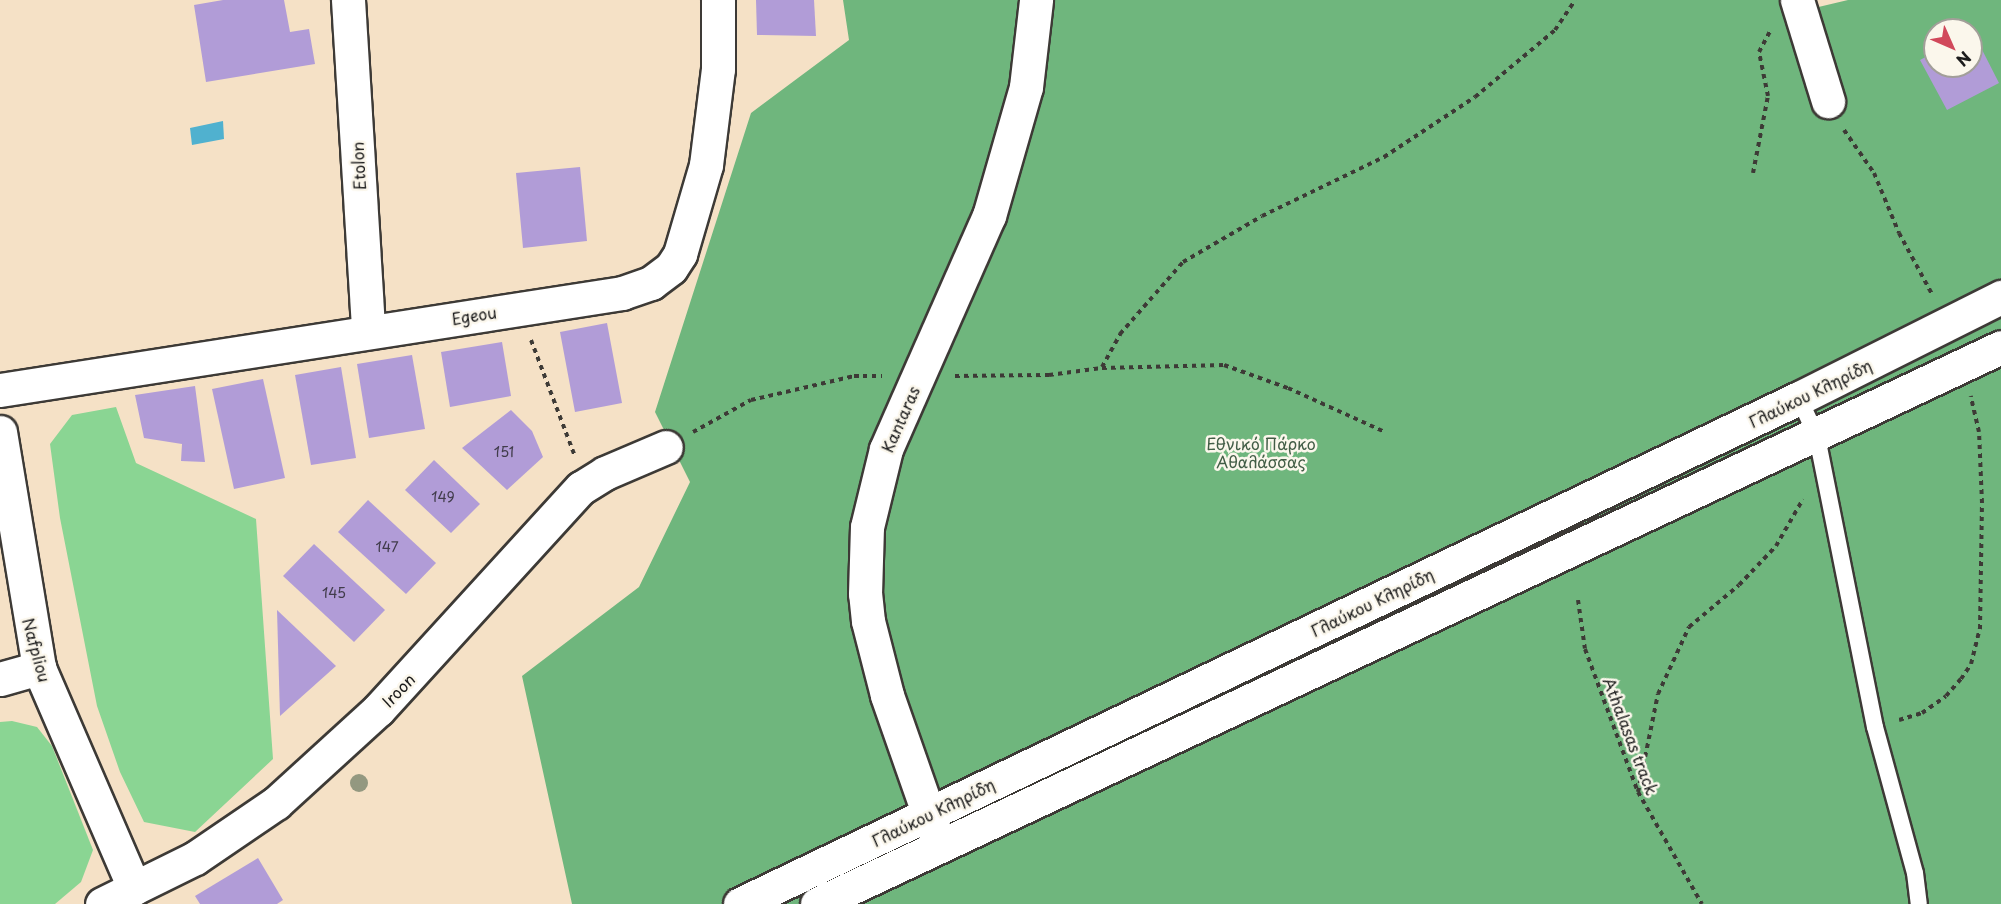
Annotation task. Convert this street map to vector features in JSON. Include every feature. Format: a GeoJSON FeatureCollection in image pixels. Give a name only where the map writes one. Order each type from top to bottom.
{"type":"FeatureCollection","features":[{"type":"Feature","properties":{"kind":"street","name":"Etolon"},"geometry":{"type":"LineString","coordinates":[[348,0],[368,332]]}},
{"type":"Feature","properties":{"kind":"street","name":"Egeou"},"geometry":{"type":"LineString","coordinates":[[0,390],[637,290],[661,277],[680,254],[697,202],[714,119],[718,0]]}},
{"type":"Feature","properties":{"kind":"street","name":"Kantaras"},"geometry":{"type":"LineString","coordinates":[[940,845],[887,695],[865,594],[867,527],[886,449],[975,254],[1002,176],[1026,87],[1036,0]]}},
{"type":"Feature","properties":{"kind":"street"},"geometry":{"type":"LineString","coordinates":[[1800,9],[1828,101]]}},
{"type":"Feature","properties":{"kind":"street","name":"Γλαύκου Κληρίδη"},"geometry":{"type":"LineString","coordinates":[[740,904],[1799,398],[2001,297]]}},
{"type":"Feature","properties":{"kind":"street","name":"Γλαύκου Κληρίδη"},"geometry":{"type":"LineString","coordinates":[[817,904],[1817,437],[2001,347]]}},
{"type":"Feature","properties":{"kind":"street","name":"Nafpliou"},"geometry":{"type":"LineString","coordinates":[[0,432],[39,668],[134,888]]}},
{"type":"Feature","properties":{"kind":"street","name":"Iroon"},"geometry":{"type":"LineString","coordinates":[[102,904],[238,832],[317,766],[386,702],[561,506],[586,485],[666,447]]}},
{"type":"Feature","properties":{"kind":"street"},"geometry":{"type":"LineString","coordinates":[[0,679],[39,668]]}},
{"type":"Feature","properties":{"kind":"lane"},"geometry":{"type":"LineString","coordinates":[[1799,398],[1817,437],[1875,727],[1915,873],[1919,904]]}},
{"type":"Feature","properties":{"kind":"path"},"geometry":{"type":"LineString","coordinates":[[1101,368],[1120,334],[1183,262],[1262,216],[1384,157],[1475,97],[1555,30],[1575,0]]}},
{"type":"Feature","properties":{"kind":"path"},"geometry":{"type":"LineString","coordinates":[[1753,173],[1768,96],[1759,52],[1775,22],[1800,9]]}},
{"type":"Feature","properties":{"kind":"path"},"geometry":{"type":"LineString","coordinates":[[1828,101],[1874,173],[1899,233],[1934,299]]}},
{"type":"Feature","properties":{"kind":"path"},"geometry":{"type":"LineString","coordinates":[[519,308],[586,485]]}},
{"type":"Feature","properties":{"kind":"path"},"geometry":{"type":"LineString","coordinates":[[666,447],[751,400],[854,376],[1049,375],[1101,368],[1224,365],[1288,388],[1385,432]]}},
{"type":"Feature","properties":{"kind":"path"},"geometry":{"type":"LineString","coordinates":[[1875,727],[1922,713],[1946,696],[1971,664],[1980,629],[1983,549],[1979,432],[1971,395]]}},
{"type":"Feature","properties":{"kind":"path"},"geometry":{"type":"LineString","coordinates":[[1638,792],[1658,694],[1689,627],[1739,585],[1776,546],[1824,470]]}},
{"type":"Feature","properties":{"kind":"path","name":"Athalasas track"},"geometry":{"type":"LineString","coordinates":[[1578,600],[1585,649],[1638,792],[1702,904]]}},
{"type":"Feature","properties":{"kind":"green space","name":"Εθνικό Πάρκο Αθαλάσσας"},"geometry":{"type":"Polygon","coordinates":[[[843,0],[1784,0],[1789,14],[1848,0],[2001,0],[2001,904],[572,904],[522,676],[639,587],[690,482],[655,412],[751,113],[849,40],[843,0]]]}},
{"type":"Feature","properties":{"kind":"green space"},"geometry":{"type":"Polygon","coordinates":[[[116,407],[136,463],[256,519],[273,759],[195,832],[144,822],[120,772],[97,706],[60,518],[50,444],[72,415],[116,407]]]}},
{"type":"Feature","properties":{"kind":"green space"},"geometry":{"type":"Polygon","coordinates":[[[12,721],[37,727],[52,746],[93,850],[81,882],[55,904],[0,904],[0,722],[12,721]]]}},
{"type":"Feature","properties":{"kind":"water"},"geometry":{"type":"Polygon","coordinates":[[[223,121],[224,139],[192,145],[190,128],[223,121]]]}},
{"type":"Feature","properties":{"kind":"building"},"geometry":{"type":"Polygon","coordinates":[[[223,0],[284,0],[290,32],[309,29],[315,64],[206,82],[194,5],[223,0]]]}},
{"type":"Feature","properties":{"kind":"building"},"geometry":{"type":"Polygon","coordinates":[[[756,0],[814,0],[816,36],[757,35],[756,0]]]}},
{"type":"Feature","properties":{"kind":"building"},"geometry":{"type":"Polygon","coordinates":[[[1983,52],[1999,83],[1947,110],[1930,78],[1983,78],[1983,52]]]}},
{"type":"Feature","properties":{"kind":"building"},"geometry":{"type":"Polygon","coordinates":[[[580,167],[587,241],[523,248],[516,173],[580,167]]]}},
{"type":"Feature","properties":{"kind":"building"},"geometry":{"type":"Polygon","coordinates":[[[607,323],[622,403],[575,412],[560,332],[607,323]]]}},
{"type":"Feature","properties":{"kind":"building"},"geometry":{"type":"Polygon","coordinates":[[[502,342],[511,396],[450,407],[441,352],[502,342]]]}},
{"type":"Feature","properties":{"kind":"building"},"geometry":{"type":"Polygon","coordinates":[[[412,355],[425,429],[369,438],[357,364],[412,355]]]}},
{"type":"Feature","properties":{"kind":"building"},"geometry":{"type":"Polygon","coordinates":[[[341,367],[356,458],[311,465],[295,375],[341,367]]]}},
{"type":"Feature","properties":{"kind":"building"},"geometry":{"type":"Polygon","coordinates":[[[263,379],[285,478],[234,489],[212,389],[263,379]]]}},
{"type":"Feature","properties":{"kind":"building"},"geometry":{"type":"Polygon","coordinates":[[[195,386],[205,462],[181,461],[182,444],[144,438],[135,395],[195,386]]]}},
{"type":"Feature","properties":{"kind":"building"},"geometry":{"type":"Polygon","coordinates":[[[511,410],[532,431],[543,457],[507,490],[462,448],[511,410]]]}},
{"type":"Feature","properties":{"kind":"building"},"geometry":{"type":"Polygon","coordinates":[[[434,460],[480,504],[451,533],[405,490],[434,460]]]}},
{"type":"Feature","properties":{"kind":"building"},"geometry":{"type":"Polygon","coordinates":[[[368,500],[436,563],[406,594],[338,532],[368,500]]]}},
{"type":"Feature","properties":{"kind":"building"},"geometry":{"type":"Polygon","coordinates":[[[314,544],[385,610],[354,642],[283,576],[314,544]]]}},
{"type":"Feature","properties":{"kind":"building"},"geometry":{"type":"Polygon","coordinates":[[[277,610],[336,666],[280,716],[277,610]]]}},
{"type":"Feature","properties":{"kind":"building"},"geometry":{"type":"Polygon","coordinates":[[[258,858],[283,900],[277,904],[200,904],[195,896],[258,858]]]}}]}
